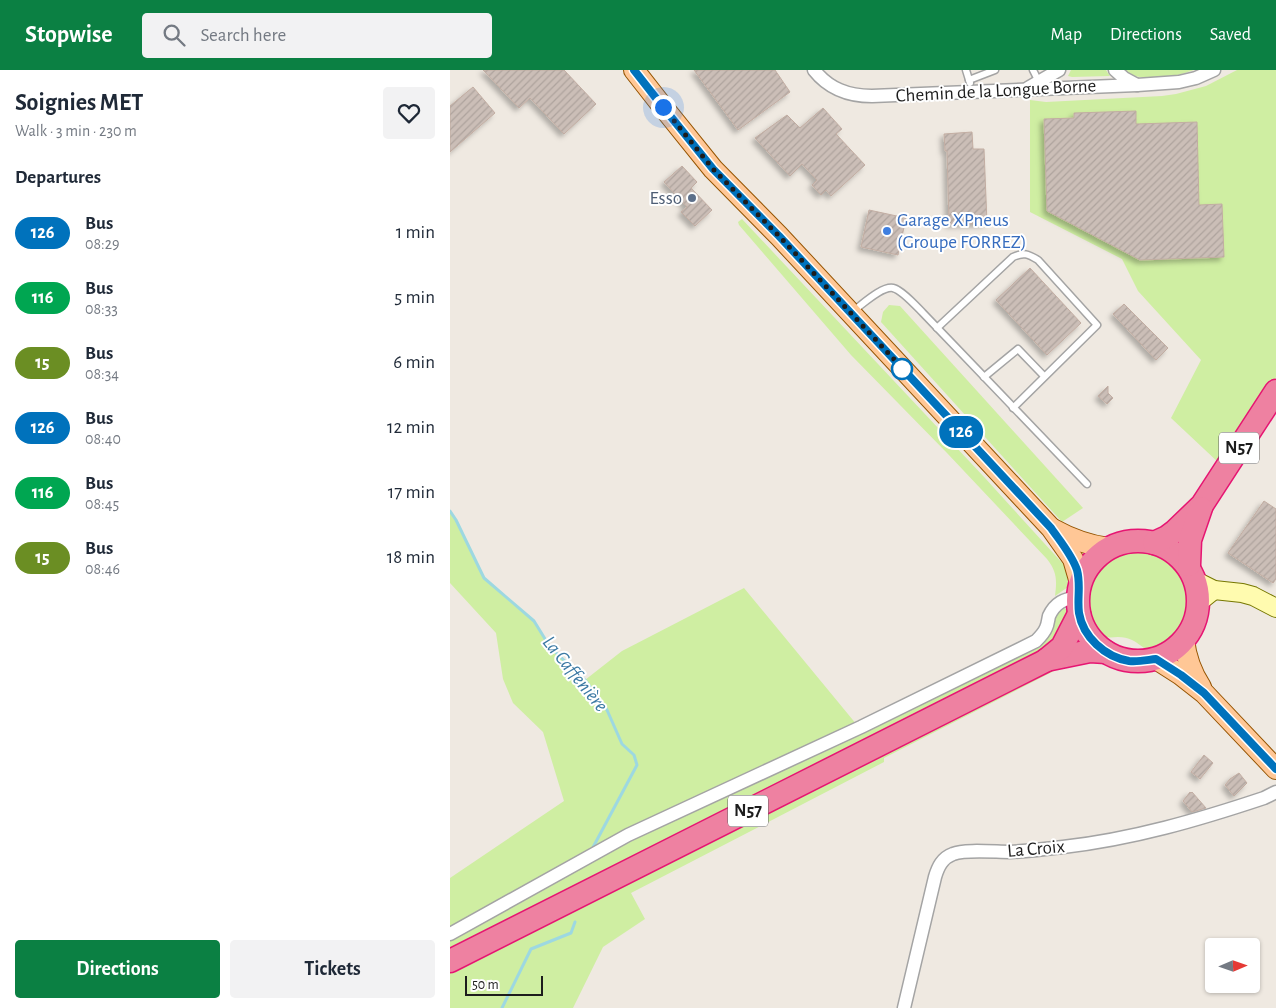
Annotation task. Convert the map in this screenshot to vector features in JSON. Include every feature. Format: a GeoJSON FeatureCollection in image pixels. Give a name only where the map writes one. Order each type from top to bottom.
{"type":"FeatureCollection","features":[{"type":"Feature","properties":{"kind":"highway","name":"N57"},"geometry":{"type":"LineString","coordinates":[[1154,542],[1167,537],[1202,504],[1276,391]]}},
{"type":"Feature","properties":{"kind":"highway","name":"N57"},"geometry":{"type":"LineString","coordinates":[[1199,585],[1190,540],[1202,504]]}},
{"type":"Feature","properties":{"kind":"highway"},"geometry":{"type":"LineString","coordinates":[[1131,541],[1154,542],[1177,555],[1199,585],[1196,620],[1192,630],[1184,640],[1171,651],[1156,659],[1130,661],[1117,658],[1098,646],[1086,631],[1079,598],[1088,568],[1093,560],[1115,545],[1131,541]]}},
{"type":"Feature","properties":{"kind":"highway","name":"N57"},"geometry":{"type":"LineString","coordinates":[[1045,661],[1062,646],[1079,598]]}},
{"type":"Feature","properties":{"kind":"highway","name":"N57"},"geometry":{"type":"LineString","coordinates":[[450,961],[1045,661],[1090,651],[1106,652]]}},
{"type":"Feature","properties":{"kind":"main road"},"geometry":{"type":"LineString","coordinates":[[634,70],[713,169],[779,236],[1051,528],[1073,560],[1079,598]]}},
{"type":"Feature","properties":{"kind":"main road"},"geometry":{"type":"LineString","coordinates":[[1051,528],[1068,538],[1108,548]]}},
{"type":"Feature","properties":{"kind":"main road"},"geometry":{"type":"LineString","coordinates":[[1184,640],[1190,667],[1204,693]]}},
{"type":"Feature","properties":{"kind":"main road"},"geometry":{"type":"LineString","coordinates":[[1156,659],[1204,693],[1276,769]]}},
{"type":"Feature","properties":{"kind":"street","name":"Chemin de la Longue Borne"},"geometry":{"type":"LineString","coordinates":[[814,70],[824,81],[854,96],[892,96],[971,86],[1026,89],[1179,82],[1196,78],[1214,70]]}},
{"type":"Feature","properties":{"kind":"street"},"geometry":{"type":"LineString","coordinates":[[1026,89],[1059,70]]}},
{"type":"Feature","properties":{"kind":"street"},"geometry":{"type":"LineString","coordinates":[[1115,70],[1124,78],[1137,85]]}},
{"type":"Feature","properties":{"kind":"street"},"geometry":{"type":"LineString","coordinates":[[1199,585],[1242,593],[1276,608]]}},
{"type":"Feature","properties":{"kind":"street"},"geometry":{"type":"LineString","coordinates":[[450,934],[628,835],[861,727],[1036,641],[1046,628],[1049,616],[1057,603],[1079,598]]}},
{"type":"Feature","properties":{"kind":"street","name":"La Croix"},"geometry":{"type":"LineString","coordinates":[[904,1008],[935,877],[940,864],[948,856],[962,852],[1013,852],[1055,848],[1124,838],[1175,826],[1264,798],[1276,792]]}},
{"type":"Feature","properties":{"kind":"lane"},"geometry":{"type":"LineString","coordinates":[[966,70],[971,86],[995,70]]}},
{"type":"Feature","properties":{"kind":"lane"},"geometry":{"type":"LineString","coordinates":[[1033,70],[1039,82]]}},
{"type":"Feature","properties":{"kind":"lane"},"geometry":{"type":"LineString","coordinates":[[937,328],[1013,257],[1022,253],[1038,260],[1097,325],[1013,408]]}},
{"type":"Feature","properties":{"kind":"lane"},"geometry":{"type":"LineString","coordinates":[[850,313],[884,288],[898,290],[923,313],[1087,484]]}},
{"type":"Feature","properties":{"kind":"lane"},"geometry":{"type":"LineString","coordinates":[[984,378],[1018,349],[1044,376]]}},
{"type":"Feature","properties":{"kind":"green space"},"geometry":{"type":"Polygon","coordinates":[[[1071,70],[1106,70],[1110,76],[1072,77],[1068,76],[1071,70]]]}},
{"type":"Feature","properties":{"kind":"green space"},"geometry":{"type":"Polygon","coordinates":[[[1122,70],[1194,70],[1167,77],[1147,78],[1138,77],[1122,70]]]}},
{"type":"Feature","properties":{"kind":"green space"},"geometry":{"type":"Polygon","coordinates":[[[1237,70],[1276,70],[1276,377],[1220,464],[1171,418],[1201,360],[1138,291],[1122,259],[1030,212],[1030,100],[1046,102],[1176,94],[1206,86],[1237,70]]]}},
{"type":"Feature","properties":{"kind":"green space"},"geometry":{"type":"Polygon","coordinates":[[[742,219],[1064,565],[1068,587],[1055,596],[1056,576],[1047,559],[851,355],[739,225],[738,222],[742,219]]]}},
{"type":"Feature","properties":{"kind":"green space"},"geometry":{"type":"Polygon","coordinates":[[[889,305],[900,306],[1083,508],[1062,522],[881,322],[883,312],[889,305]]]}},
{"type":"Feature","properties":{"kind":"green space"},"geometry":{"type":"Polygon","coordinates":[[[450,511],[484,578],[534,621],[550,647],[585,680],[622,651],[744,588],[857,725],[450,931],[450,878],[564,801],[543,732],[513,703],[503,679],[496,633],[450,583],[450,511]]]}},
{"type":"Feature","properties":{"kind":"green space"},"geometry":{"type":"Polygon","coordinates":[[[1132,551],[1155,553],[1170,561],[1179,570],[1189,592],[1189,605],[1181,628],[1172,639],[1152,650],[1127,638],[1105,636],[1094,624],[1089,609],[1090,586],[1097,573],[1113,559],[1132,551]]]}},
{"type":"Feature","properties":{"kind":"green space"},"geometry":{"type":"Polygon","coordinates":[[[1063,608],[1068,610],[1058,644],[450,952],[450,937],[629,839],[1040,644],[1052,619],[1063,608]]]}},
{"type":"Feature","properties":{"kind":"green space"},"geometry":{"type":"Polygon","coordinates":[[[1077,659],[1084,664],[1058,669],[884,758],[884,762],[631,893],[645,919],[603,947],[573,1008],[450,1008],[450,972],[1054,665],[1077,659]]]}},
{"type":"Feature","properties":{"kind":"building"},"geometry":{"type":"Polygon","coordinates":[[[483,70],[564,70],[596,104],[564,134],[530,98],[519,108],[483,70]]]}},
{"type":"Feature","properties":{"kind":"building"},"geometry":{"type":"Polygon","coordinates":[[[694,70],[775,70],[790,92],[738,130],[694,70]]]}},
{"type":"Feature","properties":{"kind":"building"},"geometry":{"type":"Polygon","coordinates":[[[473,87],[495,113],[450,152],[450,106],[473,87]]]}},
{"type":"Feature","properties":{"kind":"building"},"geometry":{"type":"Polygon","coordinates":[[[823,108],[842,129],[836,134],[865,165],[831,196],[826,190],[821,195],[812,185],[817,180],[802,164],[790,176],[755,138],[787,115],[800,128],[823,108]]]}},
{"type":"Feature","properties":{"kind":"building"},"geometry":{"type":"Polygon","coordinates":[[[1136,111],[1136,124],[1197,122],[1199,205],[1222,204],[1224,257],[1140,260],[1047,211],[1044,119],[1074,118],[1074,113],[1136,111]]]}},
{"type":"Feature","properties":{"kind":"building"},"geometry":{"type":"Polygon","coordinates":[[[972,132],[973,149],[984,149],[987,223],[949,224],[947,151],[945,151],[944,134],[972,132]]]}},
{"type":"Feature","properties":{"kind":"building"},"geometry":{"type":"Polygon","coordinates":[[[682,166],[697,182],[691,188],[712,210],[695,226],[681,212],[687,207],[664,182],[682,166]]]}},
{"type":"Feature","properties":{"kind":"building"},"geometry":{"type":"Polygon","coordinates":[[[869,210],[906,218],[898,255],[861,247],[869,210]]]}},
{"type":"Feature","properties":{"kind":"building"},"geometry":{"type":"Polygon","coordinates":[[[1030,268],[1081,323],[1047,355],[996,300],[1030,268]]]}},
{"type":"Feature","properties":{"kind":"building"},"geometry":{"type":"Polygon","coordinates":[[[1124,304],[1168,348],[1156,360],[1113,314],[1124,304]]]}},
{"type":"Feature","properties":{"kind":"building"},"geometry":{"type":"Polygon","coordinates":[[[1108,386],[1108,393],[1113,398],[1107,404],[1098,396],[1108,386]]]}},
{"type":"Feature","properties":{"kind":"building"},"geometry":{"type":"Polygon","coordinates":[[[1264,501],[1276,509],[1276,579],[1273,583],[1228,553],[1264,501]]]}},
{"type":"Feature","properties":{"kind":"building"},"geometry":{"type":"Polygon","coordinates":[[[1204,755],[1213,763],[1200,779],[1191,772],[1204,755]]]}},
{"type":"Feature","properties":{"kind":"building"},"geometry":{"type":"Polygon","coordinates":[[[1239,773],[1247,783],[1234,796],[1225,785],[1239,773]]]}},
{"type":"Feature","properties":{"kind":"building"},"geometry":{"type":"Polygon","coordinates":[[[1190,792],[1206,808],[1192,812],[1183,801],[1190,792]]]}},
{"type":"Feature","properties":{"kind":"waterway","name":"La Caffenière"},"geometry":{"type":"LineString","coordinates":[[450,511],[484,578],[534,621],[550,647],[585,680],[607,710],[622,744],[634,755],[637,765],[591,851]]}},
{"type":"Feature","properties":{"kind":"waterway","name":"La Caffenière"},"geometry":{"type":"LineString","coordinates":[[502,1008],[531,949],[571,933],[575,922]]}},
{"type":"Feature","properties":{"kind":"bus line","name":"126"},"geometry":{"type":"LineString","coordinates":[[634,70],[713,169],[779,236],[1051,528],[1073,560],[1080,583],[1078,598],[1079,614],[1086,631],[1098,646],[1117,658],[1130,661],[1156,659],[1181,675],[1204,693],[1276,769]]}},
{"type":"Feature","properties":{"kind":"place","name":"Esso"},"geometry":{"type":"Point","coordinates":[692,198]}},
{"type":"Feature","properties":{"kind":"place","name":"Garage XPneus (Groupe FORREZ)"},"geometry":{"type":"Point","coordinates":[887,231]}},
{"type":"Feature","properties":{"kind":"route"},"geometry":{"type":"LineString","coordinates":[[663,107],[713,169],[779,236],[904,370],[902,369]]}}]}
